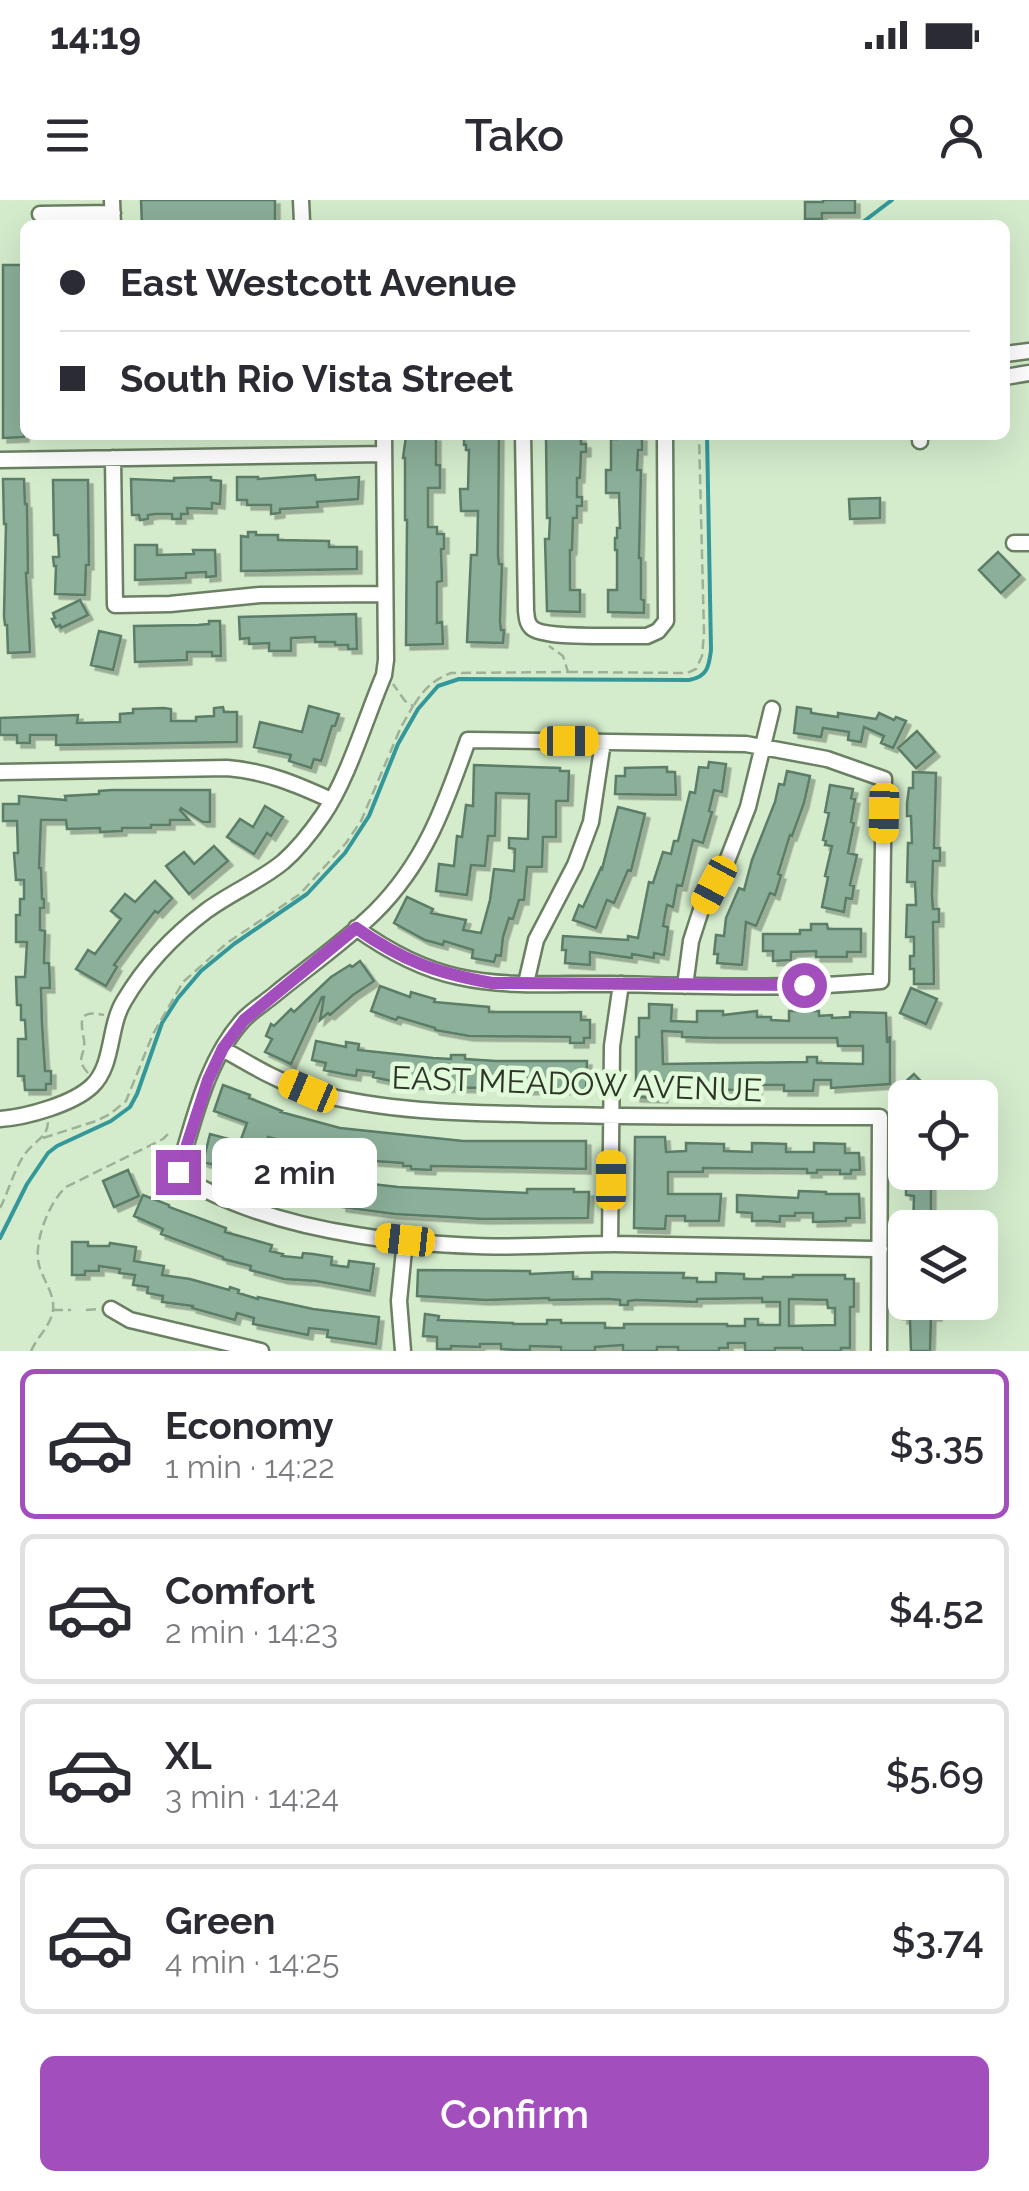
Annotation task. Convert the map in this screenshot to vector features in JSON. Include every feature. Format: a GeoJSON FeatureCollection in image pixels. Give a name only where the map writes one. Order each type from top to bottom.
{"type":"FeatureCollection","features":[{"type":"Feature","properties":{"kind":"street"},"geometry":{"type":"LineString","coordinates":[[40,214],[112,213]]}},
{"type":"Feature","properties":{"kind":"street"},"geometry":{"type":"LineString","coordinates":[[0,1119],[29,1114],[74,1098],[96,1082],[124,1000],[178,932],[284,861],[332,800],[382,678],[386,646],[384,440]]}},
{"type":"Feature","properties":{"kind":"street"},"geometry":{"type":"LineString","coordinates":[[524,440],[526,611],[532,628],[549,635],[647,636],[666,621],[665,440]]}},
{"type":"Feature","properties":{"kind":"street"},"geometry":{"type":"LineString","coordinates":[[0,460],[384,454]]}},
{"type":"Feature","properties":{"kind":"street"},"geometry":{"type":"LineString","coordinates":[[112,458],[115,605],[260,596],[385,594]]}},
{"type":"Feature","properties":{"kind":"street"},"geometry":{"type":"LineString","coordinates":[[685,986],[691,941],[748,807],[772,709]]}},
{"type":"Feature","properties":{"kind":"street"},"geometry":{"type":"LineString","coordinates":[[356,928],[419,966],[492,983],[685,986],[844,985],[881,981],[884,779],[827,760],[763,746],[718,742],[468,740],[442,814],[424,850],[376,912],[356,928],[244,1020],[223,1048],[208,1080],[178,1172],[226,1200],[273,1217],[322,1229],[405,1240],[478,1246],[880,1249],[879,1351]]}},
{"type":"Feature","properties":{"kind":"street"},"geometry":{"type":"LineString","coordinates":[[526,983],[536,940],[575,865],[591,822],[603,742]]}},
{"type":"Feature","properties":{"kind":"street"},"geometry":{"type":"LineString","coordinates":[[0,772],[250,770],[288,780],[332,800]]}},
{"type":"Feature","properties":{"kind":"street"},"geometry":{"type":"LineString","coordinates":[[610,1244],[612,1046],[620,984]]}},
{"type":"Feature","properties":{"kind":"street","name":"EAST MEADOW AVENUE"},"geometry":{"type":"LineString","coordinates":[[223,1048],[308,1091],[422,1111],[880,1118],[880,1249]]}},
{"type":"Feature","properties":{"kind":"street"},"geometry":{"type":"LineString","coordinates":[[403,1351],[400,1301],[405,1240]]}},
{"type":"Feature","properties":{"kind":"street"},"geometry":{"type":"LineString","coordinates":[[111,1309],[130,1320],[261,1351]]}},
{"type":"Feature","properties":{"kind":"path"},"geometry":{"type":"LineString","coordinates":[[0,1208],[28,1148],[43,1138],[96,1121],[126,1101],[153,1034],[183,982],[227,943],[300,894],[346,843],[361,821],[401,727],[422,692],[451,673],[568,672],[562,656],[549,648],[549,635]]}},
{"type":"Feature","properties":{"kind":"path"},"geometry":{"type":"LineString","coordinates":[[382,678],[392,682],[396,692],[413,706]]}},
{"type":"Feature","properties":{"kind":"path"},"geometry":{"type":"LineString","coordinates":[[96,1082],[82,1067],[84,1041],[80,1026],[84,1017],[95,1013],[115,1020]]}},
{"type":"Feature","properties":{"kind":"path"},"geometry":{"type":"LineString","coordinates":[[43,1138],[48,1130],[46,1108]]}},
{"type":"Feature","properties":{"kind":"path"},"geometry":{"type":"LineString","coordinates":[[31,1351],[53,1310],[37,1247],[57,1195],[170,1133]]}},
{"type":"Feature","properties":{"kind":"path"},"geometry":{"type":"LineString","coordinates":[[53,1310],[71,1310]]}},
{"type":"Feature","properties":{"kind":"building"},"geometry":{"type":"Polygon","coordinates":[[[141,200],[275,200],[275,220],[142,220],[141,200]]]}},
{"type":"Feature","properties":{"kind":"building"},"geometry":{"type":"Polygon","coordinates":[[[855,200],[855,213],[822,213],[822,219],[805,219],[805,202],[855,200]]]}},
{"type":"Feature","properties":{"kind":"building"},"geometry":{"type":"Polygon","coordinates":[[[3,265],[20,265],[20,437],[3,438],[3,265]]]}},
{"type":"Feature","properties":{"kind":"building"},"geometry":{"type":"Polygon","coordinates":[[[405,440],[436,440],[440,488],[428,488],[428,527],[437,527],[437,534],[444,534],[442,581],[437,582],[437,623],[442,622],[443,644],[406,645],[407,520],[405,440]]]}},
{"type":"Feature","properties":{"kind":"building"},"geometry":{"type":"Polygon","coordinates":[[[464,440],[499,440],[498,555],[502,564],[503,643],[467,642],[471,555],[477,555],[478,511],[461,511],[460,489],[468,489],[469,450],[464,440]]]}},
{"type":"Feature","properties":{"kind":"building"},"geometry":{"type":"Polygon","coordinates":[[[546,440],[581,440],[581,444],[586,444],[577,478],[577,497],[582,497],[582,506],[577,506],[577,518],[573,518],[570,550],[570,590],[580,590],[580,612],[547,611],[546,440]]]}},
{"type":"Feature","properties":{"kind":"building"},"geometry":{"type":"Polygon","coordinates":[[[611,440],[642,440],[637,470],[641,470],[639,558],[644,613],[608,612],[608,590],[617,590],[615,538],[620,528],[619,493],[606,493],[606,470],[611,470],[611,440]]]}},
{"type":"Feature","properties":{"kind":"building"},"geometry":{"type":"Polygon","coordinates":[[[315,475],[316,480],[359,477],[358,499],[317,502],[318,507],[280,509],[280,513],[271,514],[271,505],[247,505],[247,500],[237,500],[237,477],[315,475]]]}},
{"type":"Feature","properties":{"kind":"building"},"geometry":{"type":"Polygon","coordinates":[[[211,477],[221,481],[220,504],[212,503],[212,509],[187,508],[188,514],[181,514],[181,519],[172,519],[172,514],[155,514],[140,520],[139,515],[132,515],[131,479],[174,481],[211,477]]]}},
{"type":"Feature","properties":{"kind":"building"},"geometry":{"type":"Polygon","coordinates":[[[3,479],[24,479],[30,652],[8,653],[3,479]]]}},
{"type":"Feature","properties":{"kind":"building"},"geometry":{"type":"Polygon","coordinates":[[[53,480],[88,480],[89,565],[85,595],[55,594],[53,557],[59,557],[58,535],[54,535],[53,480]]]}},
{"type":"Feature","properties":{"kind":"building"},"geometry":{"type":"Polygon","coordinates":[[[880,498],[880,518],[850,519],[849,499],[880,498]]]}},
{"type":"Feature","properties":{"kind":"building"},"geometry":{"type":"Polygon","coordinates":[[[248,532],[278,535],[278,540],[329,541],[329,547],[357,547],[357,569],[241,571],[241,536],[248,537],[248,532]]]}},
{"type":"Feature","properties":{"kind":"building"},"geometry":{"type":"Polygon","coordinates":[[[135,545],[157,545],[157,555],[215,550],[216,576],[206,577],[206,572],[186,573],[186,578],[135,580],[135,545]]]}},
{"type":"Feature","properties":{"kind":"building"},"geometry":{"type":"Polygon","coordinates":[[[998,552],[1020,575],[1001,593],[979,570],[998,552]]]}},
{"type":"Feature","properties":{"kind":"building"},"geometry":{"type":"Polygon","coordinates":[[[80,600],[88,615],[56,627],[53,613],[80,600]]]}},
{"type":"Feature","properties":{"kind":"building"},"geometry":{"type":"Polygon","coordinates":[[[356,614],[357,649],[335,642],[315,642],[315,637],[291,638],[291,651],[269,651],[269,643],[249,644],[249,638],[240,639],[239,617],[356,614]]]}},
{"type":"Feature","properties":{"kind":"building"},"geometry":{"type":"Polygon","coordinates":[[[220,621],[221,656],[187,652],[187,660],[135,662],[134,626],[198,625],[220,621]]]}},
{"type":"Feature","properties":{"kind":"building"},"geometry":{"type":"Polygon","coordinates":[[[99,631],[121,636],[113,670],[91,665],[99,631]]]}},
{"type":"Feature","properties":{"kind":"building"},"geometry":{"type":"Polygon","coordinates":[[[309,706],[339,714],[321,761],[314,759],[311,768],[289,761],[291,755],[254,747],[260,722],[302,732],[309,706]]]}},
{"type":"Feature","properties":{"kind":"building"},"geometry":{"type":"Polygon","coordinates":[[[223,707],[224,712],[237,712],[237,742],[56,745],[56,735],[30,735],[30,743],[17,743],[17,735],[0,735],[0,718],[78,715],[77,723],[120,722],[120,714],[133,713],[133,709],[164,708],[171,709],[171,721],[196,721],[196,717],[214,716],[214,708],[223,707]]]}},
{"type":"Feature","properties":{"kind":"building"},"geometry":{"type":"Polygon","coordinates":[[[797,707],[838,717],[838,713],[876,719],[879,713],[906,721],[893,748],[881,743],[884,736],[864,727],[861,742],[848,740],[849,732],[823,728],[821,737],[794,733],[797,707]]]}},
{"type":"Feature","properties":{"kind":"building"},"geometry":{"type":"Polygon","coordinates":[[[917,731],[935,752],[916,768],[898,748],[917,731]]]}},
{"type":"Feature","properties":{"kind":"building"},"geometry":{"type":"Polygon","coordinates":[[[709,762],[726,764],[722,792],[714,790],[703,843],[693,840],[682,886],[677,885],[673,907],[667,905],[664,955],[654,953],[654,958],[632,954],[632,958],[590,952],[590,965],[565,963],[563,936],[638,938],[649,882],[653,883],[663,852],[671,854],[674,841],[678,841],[690,792],[695,793],[699,767],[708,768],[709,762]]]}},
{"type":"Feature","properties":{"kind":"building"},"geometry":{"type":"Polygon","coordinates":[[[474,765],[569,771],[568,801],[556,801],[556,837],[543,837],[542,867],[527,867],[524,900],[519,900],[513,919],[509,918],[501,956],[496,955],[494,962],[472,958],[473,950],[425,940],[394,923],[407,897],[433,909],[431,913],[466,920],[463,930],[481,933],[494,869],[514,871],[515,849],[509,848],[509,838],[528,839],[529,794],[496,793],[495,836],[488,836],[485,866],[471,865],[467,895],[436,891],[439,864],[454,866],[466,805],[473,806],[474,765]]]}},
{"type":"Feature","properties":{"kind":"building"},"geometry":{"type":"Polygon","coordinates":[[[667,767],[667,772],[675,772],[676,795],[615,794],[616,776],[625,776],[625,768],[667,767]]]}},
{"type":"Feature","properties":{"kind":"building"},"geometry":{"type":"Polygon","coordinates":[[[787,771],[810,776],[778,874],[781,875],[775,895],[770,893],[756,926],[746,922],[742,965],[717,963],[716,935],[724,936],[726,918],[739,888],[744,890],[779,784],[784,785],[787,771]]]}},
{"type":"Feature","properties":{"kind":"building"},"geometry":{"type":"Polygon","coordinates":[[[913,772],[936,773],[934,848],[940,848],[940,861],[933,861],[933,909],[939,909],[939,922],[933,922],[934,984],[914,984],[910,956],[914,956],[914,937],[906,937],[907,905],[916,905],[915,882],[907,882],[908,843],[912,843],[907,803],[909,788],[913,788],[913,772]]]}},
{"type":"Feature","properties":{"kind":"building"},"geometry":{"type":"Polygon","coordinates":[[[830,785],[853,789],[851,798],[855,799],[848,853],[857,855],[850,885],[854,886],[852,899],[846,898],[844,912],[822,907],[832,846],[825,845],[823,840],[830,785]]]}},
{"type":"Feature","properties":{"kind":"building"},"geometry":{"type":"Polygon","coordinates":[[[112,790],[210,790],[210,822],[203,822],[181,808],[189,820],[170,820],[170,825],[122,831],[67,829],[66,820],[41,820],[39,868],[44,908],[40,908],[40,930],[45,931],[44,963],[49,963],[50,988],[41,988],[42,1023],[45,1071],[51,1071],[51,1084],[46,1084],[46,1090],[25,1090],[24,1076],[18,1076],[18,1039],[26,1039],[25,1020],[21,1020],[21,1005],[17,1005],[16,977],[25,977],[27,942],[16,942],[16,915],[20,915],[20,899],[24,899],[24,880],[16,880],[17,821],[3,821],[3,804],[19,804],[19,796],[66,800],[65,796],[112,790]]]}},
{"type":"Feature","properties":{"kind":"building"},"geometry":{"type":"Polygon","coordinates":[[[265,806],[283,817],[254,854],[227,837],[240,819],[253,827],[265,806]]]}},
{"type":"Feature","properties":{"kind":"building"},"geometry":{"type":"Polygon","coordinates":[[[618,807],[645,814],[631,871],[628,870],[614,903],[607,900],[596,928],[573,920],[602,869],[618,807]]]}},
{"type":"Feature","properties":{"kind":"building"},"geometry":{"type":"Polygon","coordinates":[[[214,846],[228,861],[189,894],[166,866],[184,852],[194,864],[214,846]]]}},
{"type":"Feature","properties":{"kind":"building"},"geometry":{"type":"Polygon","coordinates":[[[155,881],[172,898],[158,913],[155,911],[130,943],[114,965],[117,967],[106,986],[76,969],[88,950],[95,954],[121,919],[111,911],[125,894],[135,902],[155,881]]]}},
{"type":"Feature","properties":{"kind":"building"},"geometry":{"type":"Polygon","coordinates":[[[811,924],[827,924],[828,929],[861,929],[861,952],[847,952],[847,957],[816,957],[816,951],[791,952],[791,960],[773,961],[773,951],[763,951],[763,934],[800,934],[800,930],[811,930],[811,924]]]}},
{"type":"Feature","properties":{"kind":"building"},"geometry":{"type":"Polygon","coordinates":[[[360,961],[374,981],[320,1020],[322,997],[291,1064],[265,1052],[272,1039],[266,1036],[271,1024],[274,1026],[291,1009],[294,1012],[331,977],[360,961]]]}},
{"type":"Feature","properties":{"kind":"building"},"geometry":{"type":"Polygon","coordinates":[[[380,986],[410,997],[411,992],[435,999],[434,1002],[489,1007],[489,1012],[581,1012],[581,1020],[590,1020],[590,1038],[584,1038],[584,1043],[570,1043],[570,1037],[469,1036],[435,1030],[371,1011],[380,986]]]}},
{"type":"Feature","properties":{"kind":"building"},"geometry":{"type":"Polygon","coordinates":[[[911,988],[937,999],[926,1024],[900,1013],[911,988]]]}},
{"type":"Feature","properties":{"kind":"building"},"geometry":{"type":"Polygon","coordinates":[[[649,1004],[672,1005],[671,1021],[697,1022],[697,1011],[723,1011],[723,1015],[757,1011],[757,1017],[789,1021],[789,1011],[819,1011],[819,1016],[832,1018],[850,1017],[850,1012],[886,1013],[890,1080],[888,1084],[831,1088],[831,1080],[814,1080],[813,1091],[784,1091],[784,1085],[758,1085],[757,1091],[691,1088],[691,1081],[664,1081],[663,1098],[636,1097],[639,1018],[649,1018],[649,1004]],[[662,1031],[663,1064],[807,1062],[807,1057],[817,1057],[817,1063],[863,1064],[863,1046],[838,1046],[837,1038],[682,1037],[682,1032],[662,1031]]]}},
{"type":"Feature","properties":{"kind":"building"},"geometry":{"type":"Polygon","coordinates":[[[316,1041],[346,1047],[346,1042],[359,1044],[358,1050],[433,1058],[465,1055],[465,1059],[496,1061],[587,1061],[586,1089],[508,1090],[508,1082],[481,1081],[481,1088],[445,1087],[405,1084],[373,1077],[374,1072],[357,1070],[356,1076],[343,1074],[324,1070],[326,1063],[312,1060],[316,1041]]]}},
{"type":"Feature","properties":{"kind":"building"},"geometry":{"type":"Polygon","coordinates":[[[223,1085],[281,1112],[340,1128],[463,1141],[586,1141],[586,1169],[411,1169],[403,1163],[342,1156],[268,1137],[260,1157],[298,1165],[297,1171],[328,1179],[398,1187],[527,1193],[527,1189],[574,1189],[589,1192],[588,1218],[483,1219],[395,1214],[342,1207],[342,1199],[312,1194],[310,1201],[277,1192],[278,1186],[259,1182],[257,1185],[232,1175],[234,1170],[203,1162],[210,1134],[240,1142],[247,1123],[214,1111],[223,1085]]]}},
{"type":"Feature","properties":{"kind":"building"},"geometry":{"type":"Polygon","coordinates":[[[635,1137],[665,1137],[666,1152],[686,1151],[686,1143],[724,1144],[724,1151],[752,1152],[752,1143],[786,1144],[786,1152],[814,1152],[814,1143],[845,1144],[845,1153],[859,1153],[860,1170],[851,1170],[851,1174],[840,1174],[840,1170],[807,1173],[807,1169],[703,1168],[703,1172],[668,1172],[668,1194],[721,1194],[719,1221],[685,1221],[685,1216],[666,1216],[665,1229],[634,1228],[635,1137]]]}},
{"type":"Feature","properties":{"kind":"building"},"geometry":{"type":"Polygon","coordinates":[[[128,1170],[139,1196],[114,1207],[103,1181],[128,1170]]]}},
{"type":"Feature","properties":{"kind":"building"},"geometry":{"type":"Polygon","coordinates":[[[906,1190],[931,1190],[931,1210],[914,1210],[914,1196],[906,1195],[906,1190]]]}},
{"type":"Feature","properties":{"kind":"building"},"geometry":{"type":"Polygon","coordinates":[[[799,1191],[859,1194],[860,1218],[813,1222],[813,1213],[795,1213],[780,1216],[780,1222],[752,1221],[752,1213],[737,1212],[737,1195],[798,1198],[799,1191]]]}},
{"type":"Feature","properties":{"kind":"building"},"geometry":{"type":"Polygon","coordinates":[[[143,1195],[226,1228],[225,1232],[272,1245],[270,1251],[282,1256],[302,1258],[303,1253],[332,1257],[331,1265],[348,1267],[349,1261],[374,1264],[370,1291],[284,1279],[250,1270],[251,1266],[161,1234],[163,1229],[134,1216],[143,1195]]]}},
{"type":"Feature","properties":{"kind":"building"},"geometry":{"type":"Polygon","coordinates":[[[72,1242],[136,1247],[134,1261],[164,1266],[162,1275],[229,1290],[230,1287],[258,1299],[379,1317],[376,1344],[327,1337],[328,1330],[309,1328],[308,1335],[253,1324],[254,1318],[237,1313],[235,1320],[193,1306],[162,1302],[163,1296],[147,1293],[148,1287],[133,1285],[135,1275],[119,1273],[120,1269],[99,1266],[99,1271],[72,1275],[72,1242]]]}},
{"type":"Feature","properties":{"kind":"building"},"geometry":{"type":"Polygon","coordinates":[[[418,1270],[573,1272],[573,1279],[592,1279],[592,1272],[684,1273],[683,1278],[697,1278],[697,1282],[716,1282],[716,1273],[744,1274],[744,1279],[845,1275],[845,1279],[854,1279],[850,1348],[841,1351],[745,1351],[745,1343],[728,1343],[728,1348],[719,1351],[657,1347],[657,1351],[623,1351],[623,1345],[595,1347],[595,1351],[530,1346],[530,1350],[517,1350],[501,1349],[501,1344],[437,1349],[437,1337],[423,1336],[425,1314],[439,1316],[438,1320],[513,1324],[547,1324],[547,1320],[605,1323],[605,1328],[624,1328],[624,1324],[745,1326],[745,1319],[758,1319],[758,1325],[780,1325],[780,1302],[762,1302],[762,1298],[636,1300],[620,1305],[620,1300],[608,1299],[417,1296],[418,1270]],[[789,1299],[789,1326],[835,1325],[835,1308],[828,1308],[827,1300],[789,1299]]]}},
{"type":"Feature","properties":{"kind":"building"},"geometry":{"type":"Polygon","coordinates":[[[910,1320],[931,1320],[930,1351],[911,1351],[910,1320]]]}},
{"type":"Feature","properties":{"kind":"waterway"},"geometry":{"type":"LineString","coordinates":[[866,220],[892,200]]}},
{"type":"Feature","properties":{"kind":"waterway"},"geometry":{"type":"LineString","coordinates":[[0,1238],[27,1184],[48,1153],[130,1107],[162,1023],[201,971],[307,894],[345,853],[369,816],[398,744],[418,709],[438,686],[459,679],[689,680],[703,674],[711,650],[707,440]]}},
{"type":"Feature","properties":{"kind":"route"},"geometry":{"type":"LineString","coordinates":[[178,1172],[208,1080],[223,1048],[244,1020],[356,928],[419,966],[492,983],[804,985]]}}]}
